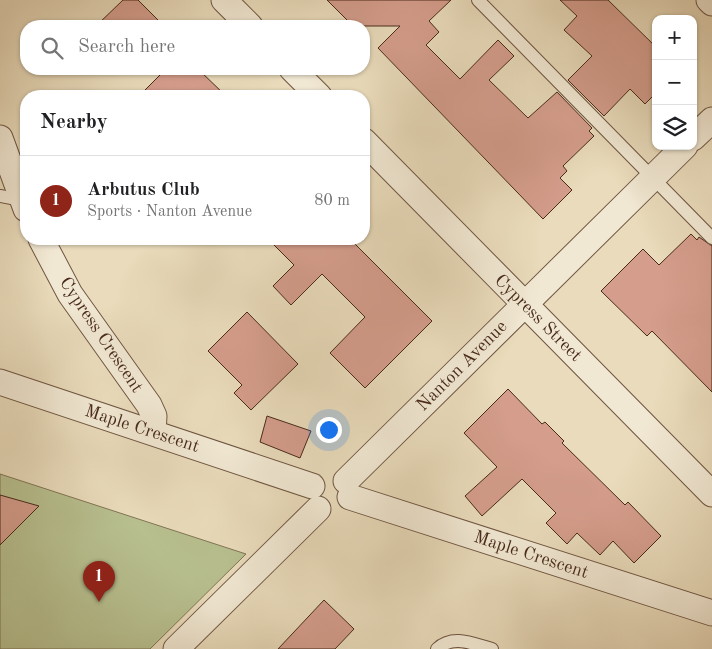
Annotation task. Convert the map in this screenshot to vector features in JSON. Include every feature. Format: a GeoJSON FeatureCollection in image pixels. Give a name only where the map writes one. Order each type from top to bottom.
{"type":"FeatureCollection","features":[{"type":"Feature","properties":{"kind":"street"},"geometry":{"type":"LineString","coordinates":[[224,0],[244,20]]}},
{"type":"Feature","properties":{"kind":"street"},"geometry":{"type":"LineString","coordinates":[[709,0],[712,3]]}},
{"type":"Feature","properties":{"kind":"street"},"geometry":{"type":"LineString","coordinates":[[298,75],[313,90]]}},
{"type":"Feature","properties":{"kind":"street"},"geometry":{"type":"LineString","coordinates":[[697,134],[712,120]]}},
{"type":"Feature","properties":{"kind":"street"},"geometry":{"type":"LineString","coordinates":[[0,138],[16,202]]}},
{"type":"Feature","properties":{"kind":"street","name":"Cypress Street"},"geometry":{"type":"LineString","coordinates":[[370,147],[712,494]]}},
{"type":"Feature","properties":{"kind":"street","name":"Nanton Avenue"},"geometry":{"type":"LineString","coordinates":[[348,489],[525,304],[681,150]]}},
{"type":"Feature","properties":{"kind":"street","name":"Cypress Crescent"},"geometry":{"type":"LineString","coordinates":[[44,245],[70,294],[148,405],[154,416],[153,432]]}},
{"type":"Feature","properties":{"kind":"street","name":"Maple Crescent"},"geometry":{"type":"LineString","coordinates":[[0,382],[153,432],[315,497]]}},
{"type":"Feature","properties":{"kind":"street"},"geometry":{"type":"LineString","coordinates":[[176,649],[315,497],[321,476],[334,474],[348,489],[347,503],[337,512],[330,513],[315,497]]}},
{"type":"Feature","properties":{"kind":"street","name":"Maple Crescent"},"geometry":{"type":"LineString","coordinates":[[348,489],[712,613]]}},
{"type":"Feature","properties":{"kind":"lane"},"geometry":{"type":"LineString","coordinates":[[478,0],[712,238]]}},
{"type":"Feature","properties":{"kind":"lane"},"geometry":{"type":"LineString","coordinates":[[437,649],[444,643],[462,640],[492,649]]}},
{"type":"Feature","properties":{"kind":"green space"},"geometry":{"type":"Polygon","coordinates":[[[0,474],[246,554],[150,649],[0,649],[0,474]]]}},
{"type":"Feature","properties":{"kind":"building"},"geometry":{"type":"Polygon","coordinates":[[[123,0],[138,0],[158,20],[102,20],[123,0]]]}},
{"type":"Feature","properties":{"kind":"building"},"geometry":{"type":"Polygon","coordinates":[[[327,0],[451,0],[429,21],[439,32],[426,45],[460,79],[498,40],[514,56],[489,80],[528,118],[557,92],[592,128],[589,131],[594,136],[563,166],[567,171],[560,178],[572,190],[543,219],[378,48],[400,26],[370,26],[370,20],[347,20],[327,0]]]}},
{"type":"Feature","properties":{"kind":"building"},"geometry":{"type":"Polygon","coordinates":[[[560,0],[608,0],[652,43],[652,97],[645,104],[630,89],[604,116],[568,80],[592,56],[564,30],[577,16],[560,0]]]}},
{"type":"Feature","properties":{"kind":"building"},"geometry":{"type":"Polygon","coordinates":[[[160,75],[204,75],[220,90],[145,90],[160,75]]]}},
{"type":"Feature","properties":{"kind":"building"},"geometry":{"type":"Polygon","coordinates":[[[691,234],[697,240],[699,237],[712,246],[712,392],[652,331],[647,336],[601,291],[643,249],[659,265],[691,234]]]}},
{"type":"Feature","properties":{"kind":"building"},"geometry":{"type":"Polygon","coordinates":[[[274,245],[356,245],[432,321],[365,388],[330,353],[365,317],[322,274],[291,305],[273,286],[294,265],[274,245]]]}},
{"type":"Feature","properties":{"kind":"building"},"geometry":{"type":"Polygon","coordinates":[[[247,312],[298,364],[251,410],[234,393],[242,385],[208,351],[247,312]]]}},
{"type":"Feature","properties":{"kind":"building"},"geometry":{"type":"Polygon","coordinates":[[[508,389],[542,424],[545,422],[564,441],[562,443],[625,505],[628,502],[661,536],[634,563],[613,541],[600,555],[577,533],[567,544],[546,523],[556,513],[522,479],[482,516],[465,496],[497,467],[464,433],[508,389]]]}},
{"type":"Feature","properties":{"kind":"building"},"geometry":{"type":"Polygon","coordinates":[[[267,416],[311,431],[300,458],[260,442],[267,416]]]}},
{"type":"Feature","properties":{"kind":"building"},"geometry":{"type":"Polygon","coordinates":[[[0,495],[39,506],[0,545],[0,495]]]}},
{"type":"Feature","properties":{"kind":"building"},"geometry":{"type":"Polygon","coordinates":[[[324,600],[354,629],[335,649],[278,649],[324,600]]]}},
{"type":"Feature","properties":{"kind":"place","name":"Arbutus Club"},"geometry":{"type":"Point","coordinates":[99,602]}}]}
